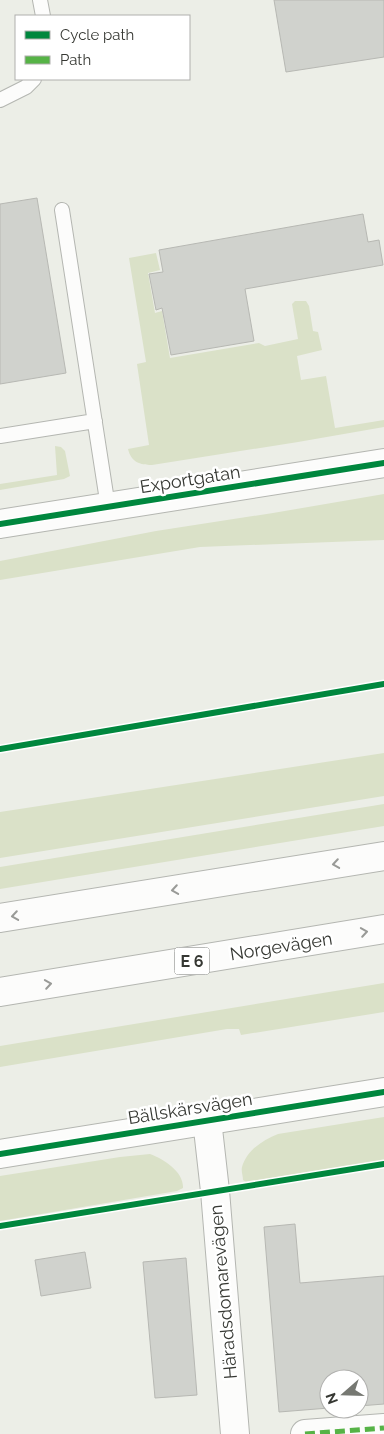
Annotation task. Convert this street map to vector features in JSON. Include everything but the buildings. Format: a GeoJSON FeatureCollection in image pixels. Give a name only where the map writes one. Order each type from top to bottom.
{"type":"FeatureCollection","features":[{"type":"Feature","properties":{"kind":"main road","name":"Exportgatan"},"geometry":{"type":"LineString","coordinates":[[0,524],[384,463]]}},
{"type":"Feature","properties":{"kind":"main road"},"geometry":{"type":"LineString","coordinates":[[0,918],[384,856]]}},
{"type":"Feature","properties":{"kind":"main road","name":"Norgevägen"},"geometry":{"type":"LineString","coordinates":[[0,992],[384,929]]}},
{"type":"Feature","properties":{"kind":"main road","name":"Bällskärsvägen"},"geometry":{"type":"LineString","coordinates":[[0,1154],[384,1092]]}},
{"type":"Feature","properties":{"kind":"main road","name":"Häradsdomarevägen"},"geometry":{"type":"LineString","coordinates":[[207,1120],[215,1191],[235,1434]]}},
{"type":"Feature","properties":{"kind":"main road"},"geometry":{"type":"LineString","coordinates":[[305,1434],[384,1428]]}},
{"type":"Feature","properties":{"kind":"lane"},"geometry":{"type":"LineString","coordinates":[[40,0],[44,15]]}},
{"type":"Feature","properties":{"kind":"lane"},"geometry":{"type":"LineString","coordinates":[[0,100],[26,87],[33,80]]}},
{"type":"Feature","properties":{"kind":"lane"},"geometry":{"type":"LineString","coordinates":[[62,210],[108,507]]}},
{"type":"Feature","properties":{"kind":"lane"},"geometry":{"type":"LineString","coordinates":[[0,436],[95,422]]}},
{"type":"Feature","properties":{"kind":"green space"},"geometry":{"type":"Polygon","coordinates":[[[156,253],[160,270],[148,273],[155,313],[162,311],[170,358],[259,343],[265,346],[298,339],[292,304],[295,301],[306,301],[309,306],[313,331],[318,332],[322,350],[297,356],[301,380],[326,376],[335,428],[384,420],[384,427],[152,465],[134,460],[128,449],[149,445],[137,364],[146,362],[129,258],[156,253]]]}},
{"type":"Feature","properties":{"kind":"green space"},"geometry":{"type":"Polygon","coordinates":[[[55,446],[61,447],[65,451],[70,476],[64,479],[0,490],[0,484],[57,475],[55,446]]]}},
{"type":"Feature","properties":{"kind":"green space"},"geometry":{"type":"Polygon","coordinates":[[[384,494],[384,540],[200,547],[0,580],[0,561],[156,531],[384,494]]]}},
{"type":"Feature","properties":{"kind":"green space"},"geometry":{"type":"Polygon","coordinates":[[[384,753],[384,796],[0,858],[0,812],[384,753]]]}},
{"type":"Feature","properties":{"kind":"green space"},"geometry":{"type":"Polygon","coordinates":[[[384,804],[384,826],[0,889],[0,867],[384,804]]]}},
{"type":"Feature","properties":{"kind":"green space"},"geometry":{"type":"Polygon","coordinates":[[[384,983],[384,1012],[241,1035],[239,1029],[227,1029],[0,1067],[0,1046],[384,983]]]}},
{"type":"Feature","properties":{"kind":"green space"},"geometry":{"type":"Polygon","coordinates":[[[384,1117],[384,1160],[246,1182],[243,1180],[242,1167],[244,1161],[256,1146],[272,1136],[384,1117]]]}},
{"type":"Feature","properties":{"kind":"green space"},"geometry":{"type":"Polygon","coordinates":[[[150,1154],[167,1163],[177,1172],[183,1188],[177,1191],[0,1221],[0,1176],[150,1154]]]}},
{"type":"Feature","properties":{"kind":"marked path"},"geometry":{"type":"LineString","coordinates":[[305,1434],[384,1428]]}},
{"type":"Feature","properties":{"kind":"cycle path"},"geometry":{"type":"LineString","coordinates":[[0,524],[384,463]]}},
{"type":"Feature","properties":{"kind":"cycle path"},"geometry":{"type":"LineString","coordinates":[[0,749],[384,684]]}},
{"type":"Feature","properties":{"kind":"cycle path"},"geometry":{"type":"LineString","coordinates":[[0,1154],[384,1092]]}},
{"type":"Feature","properties":{"kind":"cycle path"},"geometry":{"type":"LineString","coordinates":[[0,1226],[384,1164]]}}]}
